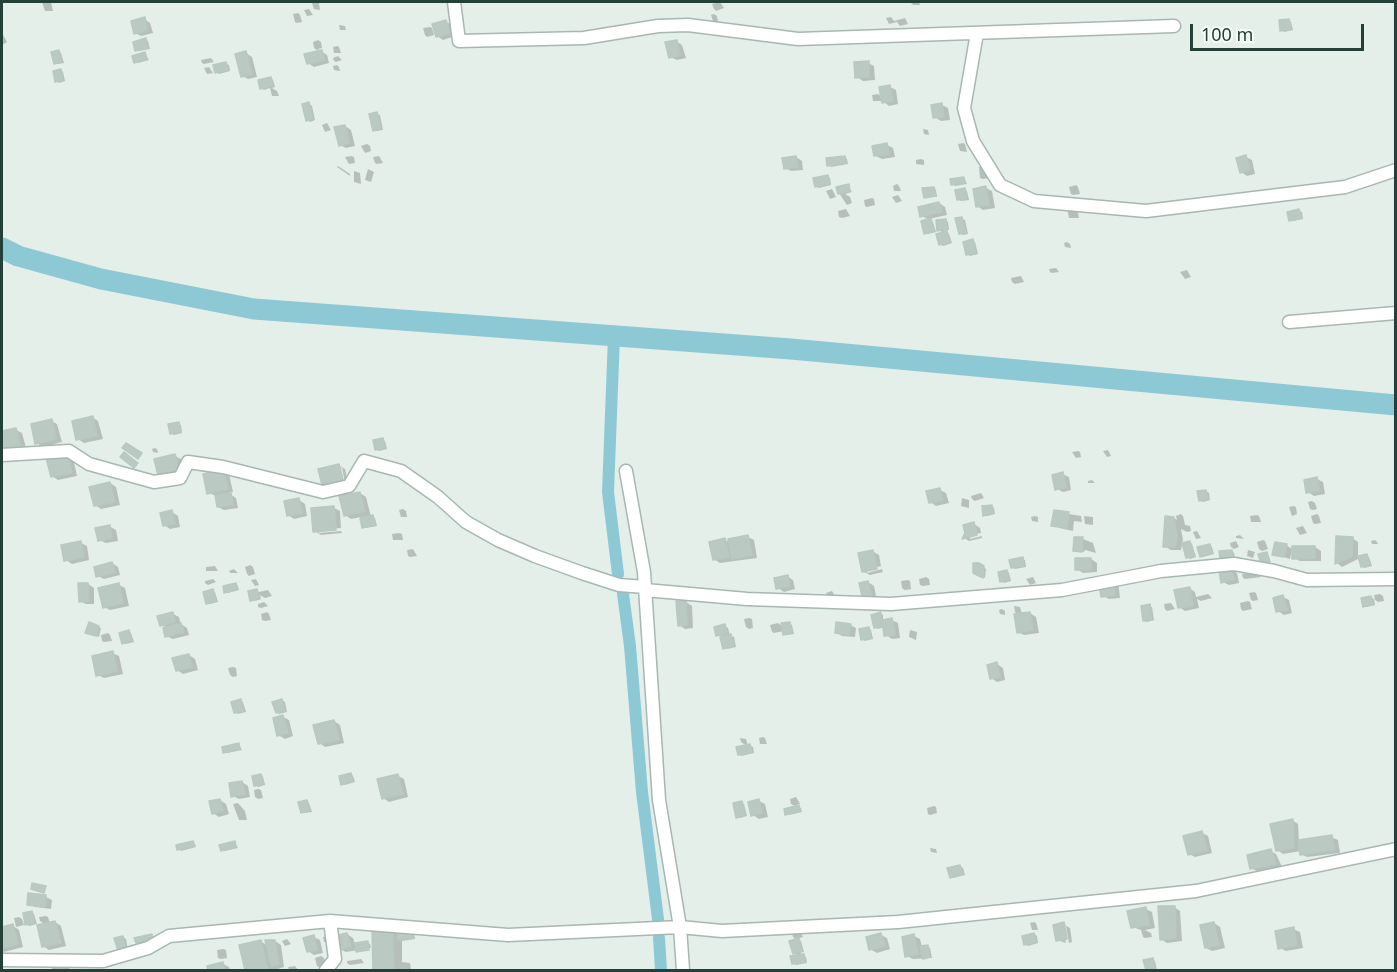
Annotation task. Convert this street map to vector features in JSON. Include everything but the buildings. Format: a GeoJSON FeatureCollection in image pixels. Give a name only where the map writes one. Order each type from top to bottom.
{"type":"FeatureCollection","features":[{"type":"Feature","properties":{"kind":"street"},"geometry":{"type":"LineString","coordinates":[[454,2],[459,41],[584,38],[658,26],[688,25],[798,39],[1174,26]]}},
{"type":"Feature","properties":{"kind":"street"},"geometry":{"type":"LineString","coordinates":[[977,33],[964,108],[973,141],[1000,185],[1034,201],[1146,211],[1345,187],[1395,170]]}},
{"type":"Feature","properties":{"kind":"street"},"geometry":{"type":"LineString","coordinates":[[1289,322],[1395,313]]}},
{"type":"Feature","properties":{"kind":"street"},"geometry":{"type":"LineString","coordinates":[[2,455],[69,451],[89,464],[154,482],[180,478],[188,462],[223,467],[323,492],[349,486],[364,461],[400,471],[438,497],[466,522],[498,540],[535,556],[609,582],[645,589],[747,598],[891,604],[1062,590],[1161,571],[1234,564],[1307,580],[1395,579]]}},
{"type":"Feature","properties":{"kind":"street"},"geometry":{"type":"LineString","coordinates":[[626,471],[645,589],[659,800],[680,927],[683,970]]}},
{"type":"Feature","properties":{"kind":"street"},"geometry":{"type":"LineString","coordinates":[[2,960],[103,961],[148,948],[170,936],[330,921],[508,935],[680,927],[722,931],[898,922],[1196,891],[1395,849]]}},
{"type":"Feature","properties":{"kind":"street"},"geometry":{"type":"LineString","coordinates":[[326,970],[335,959],[330,921]]}},
{"type":"Feature","properties":{"kind":"waterway"},"geometry":{"type":"LineString","coordinates":[[2,248],[18,256],[101,279],[254,309],[791,349],[1396,405]]}},
{"type":"Feature","properties":{"kind":"waterway"},"geometry":{"type":"LineString","coordinates":[[614,336],[608,492],[618,574]]}},
{"type":"Feature","properties":{"kind":"waterway"},"geometry":{"type":"LineString","coordinates":[[623,594],[630,646],[642,792],[658,919]]}},
{"type":"Feature","properties":{"kind":"waterway"},"geometry":{"type":"LineString","coordinates":[[659,938],[661,970]]}}]}
